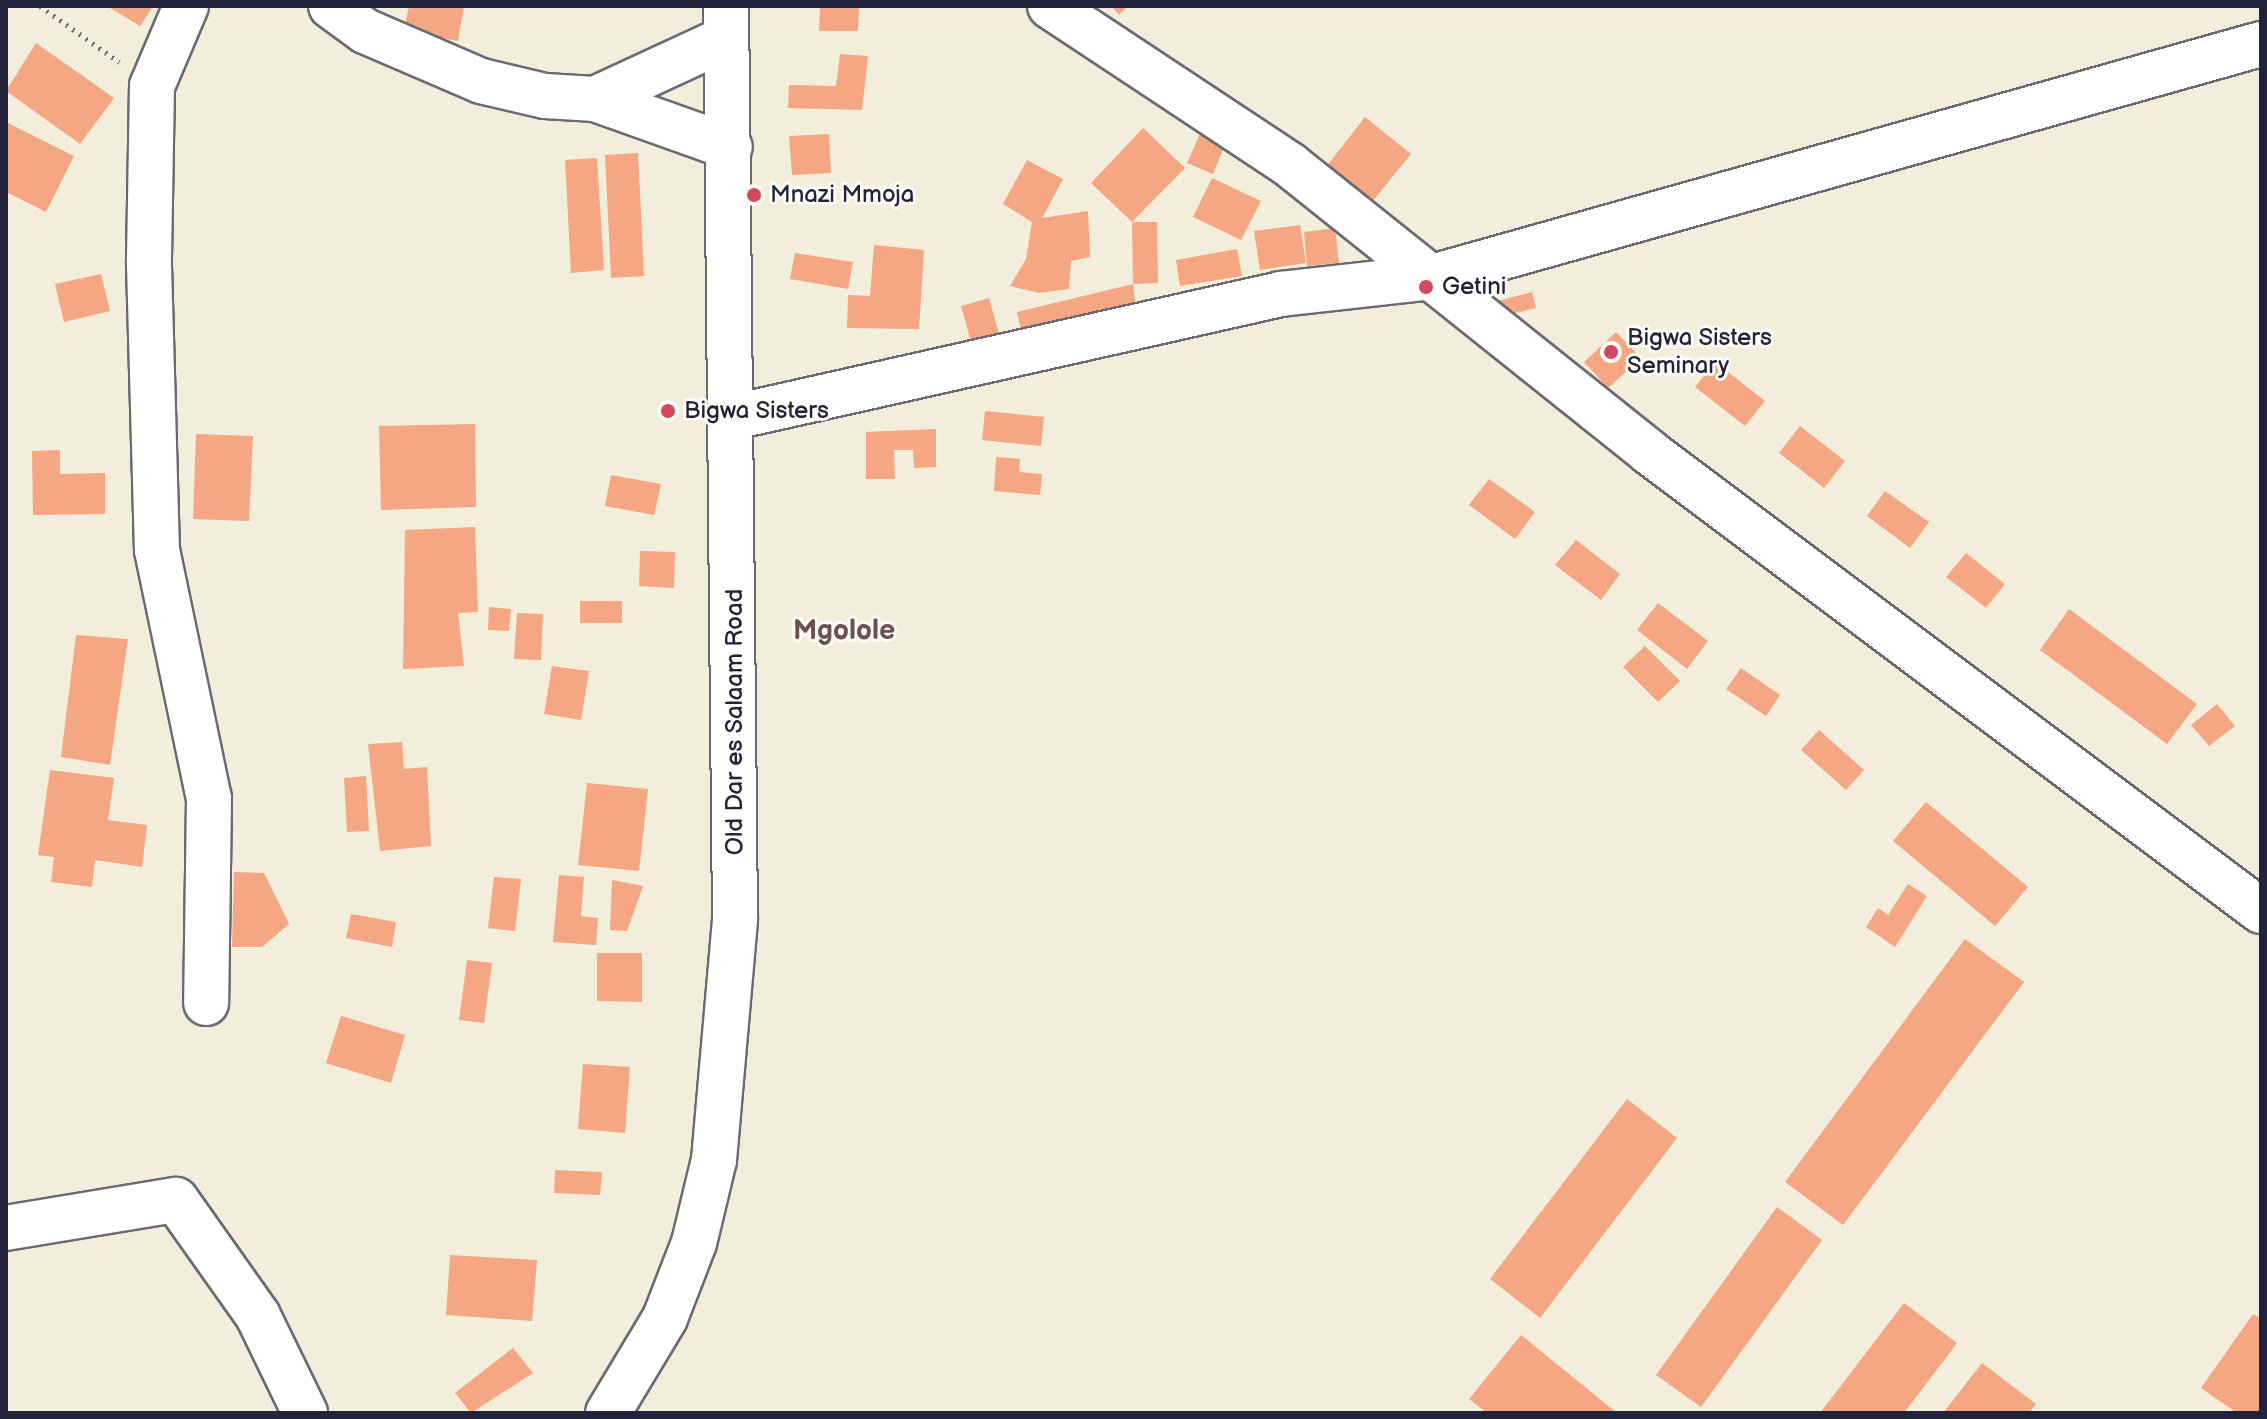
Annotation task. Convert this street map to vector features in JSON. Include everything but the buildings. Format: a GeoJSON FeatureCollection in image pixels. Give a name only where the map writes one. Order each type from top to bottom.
{"type":"FeatureCollection","features":[{"type":"Feature","properties":{"kind":"street"},"geometry":{"type":"LineString","coordinates":[[186,6],[152,86],[157,550],[209,798],[206,1003]]}},
{"type":"Feature","properties":{"kind":"street"},"geometry":{"type":"LineString","coordinates":[[331,6],[365,31],[481,81],[595,99],[730,147]]}},
{"type":"Feature","properties":{"kind":"street"},"geometry":{"type":"LineString","coordinates":[[1050,6],[1290,165],[1649,452],[2261,911]]}},
{"type":"Feature","properties":{"kind":"street"},"geometry":{"type":"LineString","coordinates":[[595,99],[726,22]]}},
{"type":"Feature","properties":{"kind":"street","name":"Old Dar es Salaam Road"},"geometry":{"type":"LineString","coordinates":[[608,1413],[665,1318],[714,1160],[735,920],[734,417],[726,22]]}},
{"type":"Feature","properties":{"kind":"street"},"geometry":{"type":"LineString","coordinates":[[734,417],[1281,294],[1432,277],[2261,44]]}},
{"type":"Feature","properties":{"kind":"street"},"geometry":{"type":"LineString","coordinates":[[6,1228],[176,1200],[258,1316],[305,1413]]}},
{"type":"Feature","properties":{"kind":"path"},"geometry":{"type":"LineString","coordinates":[[40,6],[152,86]]}},
{"type":"Feature","properties":{"kind":"place","name":"Mnazi Mmoja"},"geometry":{"type":"Point","coordinates":[754,195]}},
{"type":"Feature","properties":{"kind":"place","name":"Getini"},"geometry":{"type":"Point","coordinates":[1426,287]}},
{"type":"Feature","properties":{"kind":"place","name":"Bigwa Sisters Seminary"},"geometry":{"type":"Point","coordinates":[1611,352]}},
{"type":"Feature","properties":{"kind":"place","name":"Bigwa Sisters"},"geometry":{"type":"Point","coordinates":[668,411]}},
{"type":"Feature","properties":{"kind":"district","name":"Mgolole"},"geometry":{"type":"Point","coordinates":[844,631]}}]}
